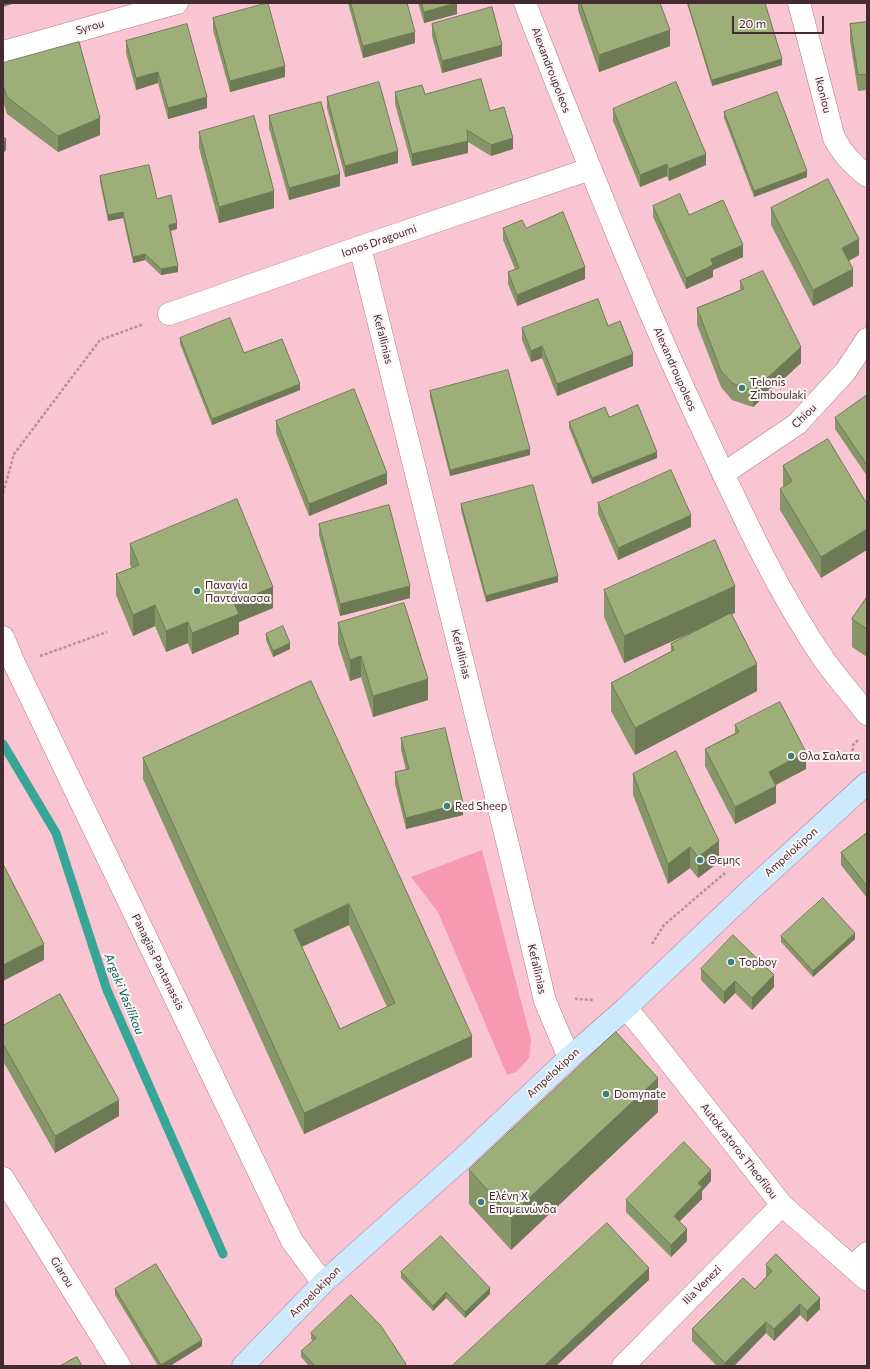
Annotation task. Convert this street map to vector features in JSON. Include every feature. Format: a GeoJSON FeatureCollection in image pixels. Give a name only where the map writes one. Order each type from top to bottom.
{"type":"FeatureCollection","features":[{"type":"Feature","properties":{"kind":"street","name":"Syrou"},"geometry":{"type":"LineString","coordinates":[[3,52],[177,3]]}},
{"type":"Feature","properties":{"kind":"street","name":"Alexandroupoleos"},"geometry":{"type":"LineString","coordinates":[[525,3],[590,169],[676,373],[746,524],[780,588],[825,661],[867,714]]}},
{"type":"Feature","properties":{"kind":"street","name":"Ikoniou"},"geometry":{"type":"LineString","coordinates":[[799,3],[834,138],[842,153],[867,176]]}},
{"type":"Feature","properties":{"kind":"street","name":"Ionos Dragoumi"},"geometry":{"type":"LineString","coordinates":[[170,314],[360,247],[590,169]]}},
{"type":"Feature","properties":{"kind":"street","name":"Kefallinias"},"geometry":{"type":"LineString","coordinates":[[360,247],[509,849],[545,1001],[569,1058]]}},
{"type":"Feature","properties":{"kind":"street","name":"Chiou"},"geometry":{"type":"LineString","coordinates":[[723,474],[797,424],[845,372],[867,340]]}},
{"type":"Feature","properties":{"kind":"street","name":"Panagias Pantanassis"},"geometry":{"type":"LineString","coordinates":[[3,637],[15,665],[292,1241],[323,1282]]}},
{"type":"Feature","properties":{"kind":"street","name":"Ampelokipon"},"geometry":{"type":"LineString","coordinates":[[243,1366],[323,1282],[463,1158],[867,783]]}},
{"type":"Feature","properties":{"kind":"street","name":"Autokratoros Theofilou"},"geometry":{"type":"LineString","coordinates":[[626,1008],[782,1205],[862,1267]]}},
{"type":"Feature","properties":{"kind":"street","name":"Giarou"},"geometry":{"type":"LineString","coordinates":[[3,1178],[120,1366]]}},
{"type":"Feature","properties":{"kind":"street","name":"Ilia Venezi"},"geometry":{"type":"LineString","coordinates":[[623,1366],[782,1205]]}},
{"type":"Feature","properties":{"kind":"path"},"geometry":{"type":"LineString","coordinates":[[3,492],[14,454],[100,340],[170,314]]}},
{"type":"Feature","properties":{"kind":"path"},"geometry":{"type":"LineString","coordinates":[[15,665],[107,632]]}},
{"type":"Feature","properties":{"kind":"path"},"geometry":{"type":"LineString","coordinates":[[852,764],[853,745],[862,736]]}},
{"type":"Feature","properties":{"kind":"path"},"geometry":{"type":"LineString","coordinates":[[648,950],[664,924],[730,869]]}},
{"type":"Feature","properties":{"kind":"path"},"geometry":{"type":"LineString","coordinates":[[545,1001],[567,994],[577,999],[592,1000],[598,995]]}},
{"type":"Feature","properties":{"kind":"shaded area"},"geometry":{"type":"Polygon","coordinates":[[[482,850],[531,1040],[529,1058],[516,1072],[507,1075],[438,912],[411,877],[482,850]]]}},
{"type":"Feature","properties":{"kind":"building"},"geometry":{"type":"Polygon","coordinates":[[[268,3],[285,66],[230,81],[213,18],[268,3]]]}},
{"type":"Feature","properties":{"kind":"building"},"geometry":{"type":"Polygon","coordinates":[[[351,3],[407,3],[415,32],[363,46],[351,3]]]}},
{"type":"Feature","properties":{"kind":"building"},"geometry":{"type":"Polygon","coordinates":[[[422,3],[456,3],[424,12],[422,3]]]}},
{"type":"Feature","properties":{"kind":"building"},"geometry":{"type":"Polygon","coordinates":[[[581,3],[660,3],[670,30],[599,55],[581,3]]]}},
{"type":"Feature","properties":{"kind":"building"},"geometry":{"type":"Polygon","coordinates":[[[688,3],[765,3],[782,59],[712,80],[688,3]]]}},
{"type":"Feature","properties":{"kind":"building"},"geometry":{"type":"Polygon","coordinates":[[[492,7],[502,45],[442,61],[432,24],[492,7]]]}},
{"type":"Feature","properties":{"kind":"building"},"geometry":{"type":"Polygon","coordinates":[[[867,22],[867,74],[858,75],[850,24],[867,22]]]}},
{"type":"Feature","properties":{"kind":"building"},"geometry":{"type":"Polygon","coordinates":[[[187,24],[207,97],[168,108],[158,72],[136,78],[126,41],[187,24]]]}},
{"type":"Feature","properties":{"kind":"building"},"geometry":{"type":"Polygon","coordinates":[[[79,42],[100,118],[58,136],[7,97],[3,85],[3,63],[79,42]]]}},
{"type":"Feature","properties":{"kind":"building"},"geometry":{"type":"Polygon","coordinates":[[[481,79],[490,111],[504,107],[513,138],[491,145],[467,130],[468,141],[412,154],[395,92],[422,85],[425,94],[481,79]]]}},
{"type":"Feature","properties":{"kind":"building"},"geometry":{"type":"Polygon","coordinates":[[[379,82],[398,151],[345,166],[327,97],[379,82]]]}},
{"type":"Feature","properties":{"kind":"building"},"geometry":{"type":"Polygon","coordinates":[[[676,82],[706,154],[669,169],[667,164],[640,175],[613,109],[676,82]]]}},
{"type":"Feature","properties":{"kind":"building"},"geometry":{"type":"Polygon","coordinates":[[[777,92],[807,171],[754,191],[724,112],[777,92]]]}},
{"type":"Feature","properties":{"kind":"building"},"geometry":{"type":"Polygon","coordinates":[[[321,102],[340,174],[289,188],[269,116],[321,102]]]}},
{"type":"Feature","properties":{"kind":"building"},"geometry":{"type":"Polygon","coordinates":[[[254,116],[274,191],[219,207],[199,132],[254,116]]]}},
{"type":"Feature","properties":{"kind":"building"},"geometry":{"type":"Polygon","coordinates":[[[3,136],[6,139],[3,143],[3,136]]]}},
{"type":"Feature","properties":{"kind":"building"},"geometry":{"type":"Polygon","coordinates":[[[149,165],[157,199],[171,195],[177,223],[169,225],[178,266],[161,269],[145,254],[133,257],[123,212],[108,215],[100,176],[149,165]]]}},
{"type":"Feature","properties":{"kind":"building"},"geometry":{"type":"Polygon","coordinates":[[[828,179],[859,239],[842,248],[853,269],[813,290],[771,208],[828,179]]]}},
{"type":"Feature","properties":{"kind":"building"},"geometry":{"type":"Polygon","coordinates":[[[680,194],[689,215],[723,200],[743,245],[711,259],[713,265],[686,278],[653,206],[680,194]]]}},
{"type":"Feature","properties":{"kind":"building"},"geometry":{"type":"Polygon","coordinates":[[[563,212],[585,267],[517,295],[508,272],[519,268],[503,228],[522,220],[526,228],[563,212]]]}},
{"type":"Feature","properties":{"kind":"building"},"geometry":{"type":"Polygon","coordinates":[[[763,271],[801,347],[753,391],[732,383],[721,371],[697,308],[744,289],[740,281],[763,271]]]}},
{"type":"Feature","properties":{"kind":"building"},"geometry":{"type":"Polygon","coordinates":[[[598,299],[608,326],[620,321],[633,354],[557,384],[542,346],[531,351],[522,328],[598,299]]]}},
{"type":"Feature","properties":{"kind":"building"},"geometry":{"type":"Polygon","coordinates":[[[230,318],[244,353],[282,339],[300,384],[212,419],[180,338],[230,318]]]}},
{"type":"Feature","properties":{"kind":"building"},"geometry":{"type":"Polygon","coordinates":[[[508,370],[530,449],[450,470],[430,391],[508,370]]]}},
{"type":"Feature","properties":{"kind":"building"},"geometry":{"type":"Polygon","coordinates":[[[354,389],[387,473],[309,504],[276,421],[354,389]]]}},
{"type":"Feature","properties":{"kind":"building"},"geometry":{"type":"Polygon","coordinates":[[[867,395],[867,465],[835,418],[867,395]]]}},
{"type":"Feature","properties":{"kind":"building"},"geometry":{"type":"Polygon","coordinates":[[[638,405],[657,452],[592,478],[569,422],[605,407],[609,417],[638,405]]]}},
{"type":"Feature","properties":{"kind":"building"},"geometry":{"type":"Polygon","coordinates":[[[828,439],[867,504],[867,529],[821,557],[780,489],[792,481],[783,466],[828,439]]]}},
{"type":"Feature","properties":{"kind":"building"},"geometry":{"type":"Polygon","coordinates":[[[671,470],[691,515],[618,548],[598,503],[671,470]]]}},
{"type":"Feature","properties":{"kind":"building"},"geometry":{"type":"Polygon","coordinates":[[[533,485],[558,576],[486,596],[461,504],[533,485]]]}},
{"type":"Feature","properties":{"kind":"building","name":"Παναγία Παντάνασσα"},"geometry":{"type":"Polygon","coordinates":[[[237,499],[273,587],[234,603],[239,614],[192,633],[188,622],[166,631],[155,605],[133,615],[116,574],[139,565],[130,544],[237,499]]]}},
{"type":"Feature","properties":{"kind":"building"},"geometry":{"type":"Polygon","coordinates":[[[389,505],[410,586],[340,604],[319,524],[389,505]]]}},
{"type":"Feature","properties":{"kind":"building"},"geometry":{"type":"Polygon","coordinates":[[[715,540],[735,586],[624,636],[604,590],[715,540]]]}},
{"type":"Feature","properties":{"kind":"building"},"geometry":{"type":"Polygon","coordinates":[[[867,597],[867,629],[852,619],[867,597]]]}},
{"type":"Feature","properties":{"kind":"building"},"geometry":{"type":"Polygon","coordinates":[[[404,603],[428,679],[373,696],[361,656],[350,660],[338,623],[404,603]]]}},
{"type":"Feature","properties":{"kind":"building"},"geometry":{"type":"Polygon","coordinates":[[[731,613],[757,664],[635,728],[611,683],[674,650],[671,644],[731,613]]]}},
{"type":"Feature","properties":{"kind":"building"},"geometry":{"type":"Polygon","coordinates":[[[283,626],[290,643],[273,651],[266,634],[283,626]]]}},
{"type":"Feature","properties":{"kind":"building"},"geometry":{"type":"Polygon","coordinates":[[[311,681],[472,1036],[304,1113],[143,758],[311,681]],[[349,904],[294,930],[340,1029],[395,1003],[349,904]]]}},
{"type":"Feature","properties":{"kind":"building"},"geometry":{"type":"Polygon","coordinates":[[[780,702],[806,752],[769,772],[776,786],[735,807],[705,749],[739,732],[735,725],[780,702]]]}},
{"type":"Feature","properties":{"kind":"building"},"geometry":{"type":"Polygon","coordinates":[[[445,728],[463,803],[406,818],[395,772],[409,769],[401,738],[445,728]]]}},
{"type":"Feature","properties":{"kind":"building"},"geometry":{"type":"Polygon","coordinates":[[[676,751],[719,841],[698,857],[690,847],[668,864],[633,774],[676,751]]]}},
{"type":"Feature","properties":{"kind":"building"},"geometry":{"type":"Polygon","coordinates":[[[867,833],[867,886],[841,853],[867,833]]]}},
{"type":"Feature","properties":{"kind":"building"},"geometry":{"type":"Polygon","coordinates":[[[3,864],[44,944],[3,965],[3,864]]]}},
{"type":"Feature","properties":{"kind":"building"},"geometry":{"type":"Polygon","coordinates":[[[823,898],[855,933],[813,971],[781,936],[823,898]]]}},
{"type":"Feature","properties":{"kind":"building"},"geometry":{"type":"Polygon","coordinates":[[[733,935],[774,975],[752,998],[735,981],[724,992],[701,969],[733,935]]]}},
{"type":"Feature","properties":{"kind":"building"},"geometry":{"type":"Polygon","coordinates":[[[60,994],[119,1100],[55,1136],[3,1044],[3,1026],[60,994]]]}},
{"type":"Feature","properties":{"kind":"building"},"geometry":{"type":"Polygon","coordinates":[[[616,1032],[658,1078],[511,1215],[469,1170],[616,1032]]]}},
{"type":"Feature","properties":{"kind":"building"},"geometry":{"type":"Polygon","coordinates":[[[684,1142],[711,1170],[698,1183],[702,1187],[674,1216],[687,1229],[671,1245],[626,1200],[684,1142]]]}},
{"type":"Feature","properties":{"kind":"building"},"geometry":{"type":"Polygon","coordinates":[[[607,1223],[649,1268],[544,1366],[452,1366],[607,1223]]]}},
{"type":"Feature","properties":{"kind":"building"},"geometry":{"type":"Polygon","coordinates":[[[441,1236],[490,1288],[465,1312],[446,1292],[433,1306],[401,1272],[441,1236]]]}},
{"type":"Feature","properties":{"kind":"building"},"geometry":{"type":"Polygon","coordinates":[[[776,1254],[820,1298],[807,1311],[800,1304],[774,1329],[766,1322],[725,1363],[692,1329],[743,1278],[755,1289],[772,1271],[766,1265],[776,1254]]]}},
{"type":"Feature","properties":{"kind":"building"},"geometry":{"type":"Polygon","coordinates":[[[156,1264],[202,1340],[161,1365],[115,1289],[156,1264]]]}},
{"type":"Feature","properties":{"kind":"building"},"geometry":{"type":"Polygon","coordinates":[[[351,1295],[381,1326],[406,1364],[404,1366],[315,1366],[301,1351],[316,1338],[311,1333],[351,1295]]]}},
{"type":"Feature","properties":{"kind":"building"},"geometry":{"type":"Polygon","coordinates":[[[77,1357],[82,1366],[60,1366],[77,1357]]]}},
{"type":"Feature","properties":{"kind":"waterway","name":"Argaki Vasilikou"},"geometry":{"type":"LineString","coordinates":[[3,744],[56,833],[107,990],[223,1254]]}},
{"type":"Feature","properties":{"kind":"place","name":"Telonis Zimboulaki"},"geometry":{"type":"Point","coordinates":[742,388]}},
{"type":"Feature","properties":{"kind":"place","name":"Παναγία Παντάνασσα"},"geometry":{"type":"Point","coordinates":[197,591]}},
{"type":"Feature","properties":{"kind":"place","name":"Ολα Σαλατα"},"geometry":{"type":"Point","coordinates":[791,756]}},
{"type":"Feature","properties":{"kind":"place","name":"Red Sheep"},"geometry":{"type":"Point","coordinates":[447,806]}},
{"type":"Feature","properties":{"kind":"place","name":"Θεμης"},"geometry":{"type":"Point","coordinates":[700,860]}},
{"type":"Feature","properties":{"kind":"place","name":"Topboy"},"geometry":{"type":"Point","coordinates":[731,962]}},
{"type":"Feature","properties":{"kind":"place","name":"Domynate"},"geometry":{"type":"Point","coordinates":[606,1094]}},
{"type":"Feature","properties":{"kind":"place","name":"Ελένη Χ Επαμεινώνδα"},"geometry":{"type":"Point","coordinates":[481,1202]}}]}
